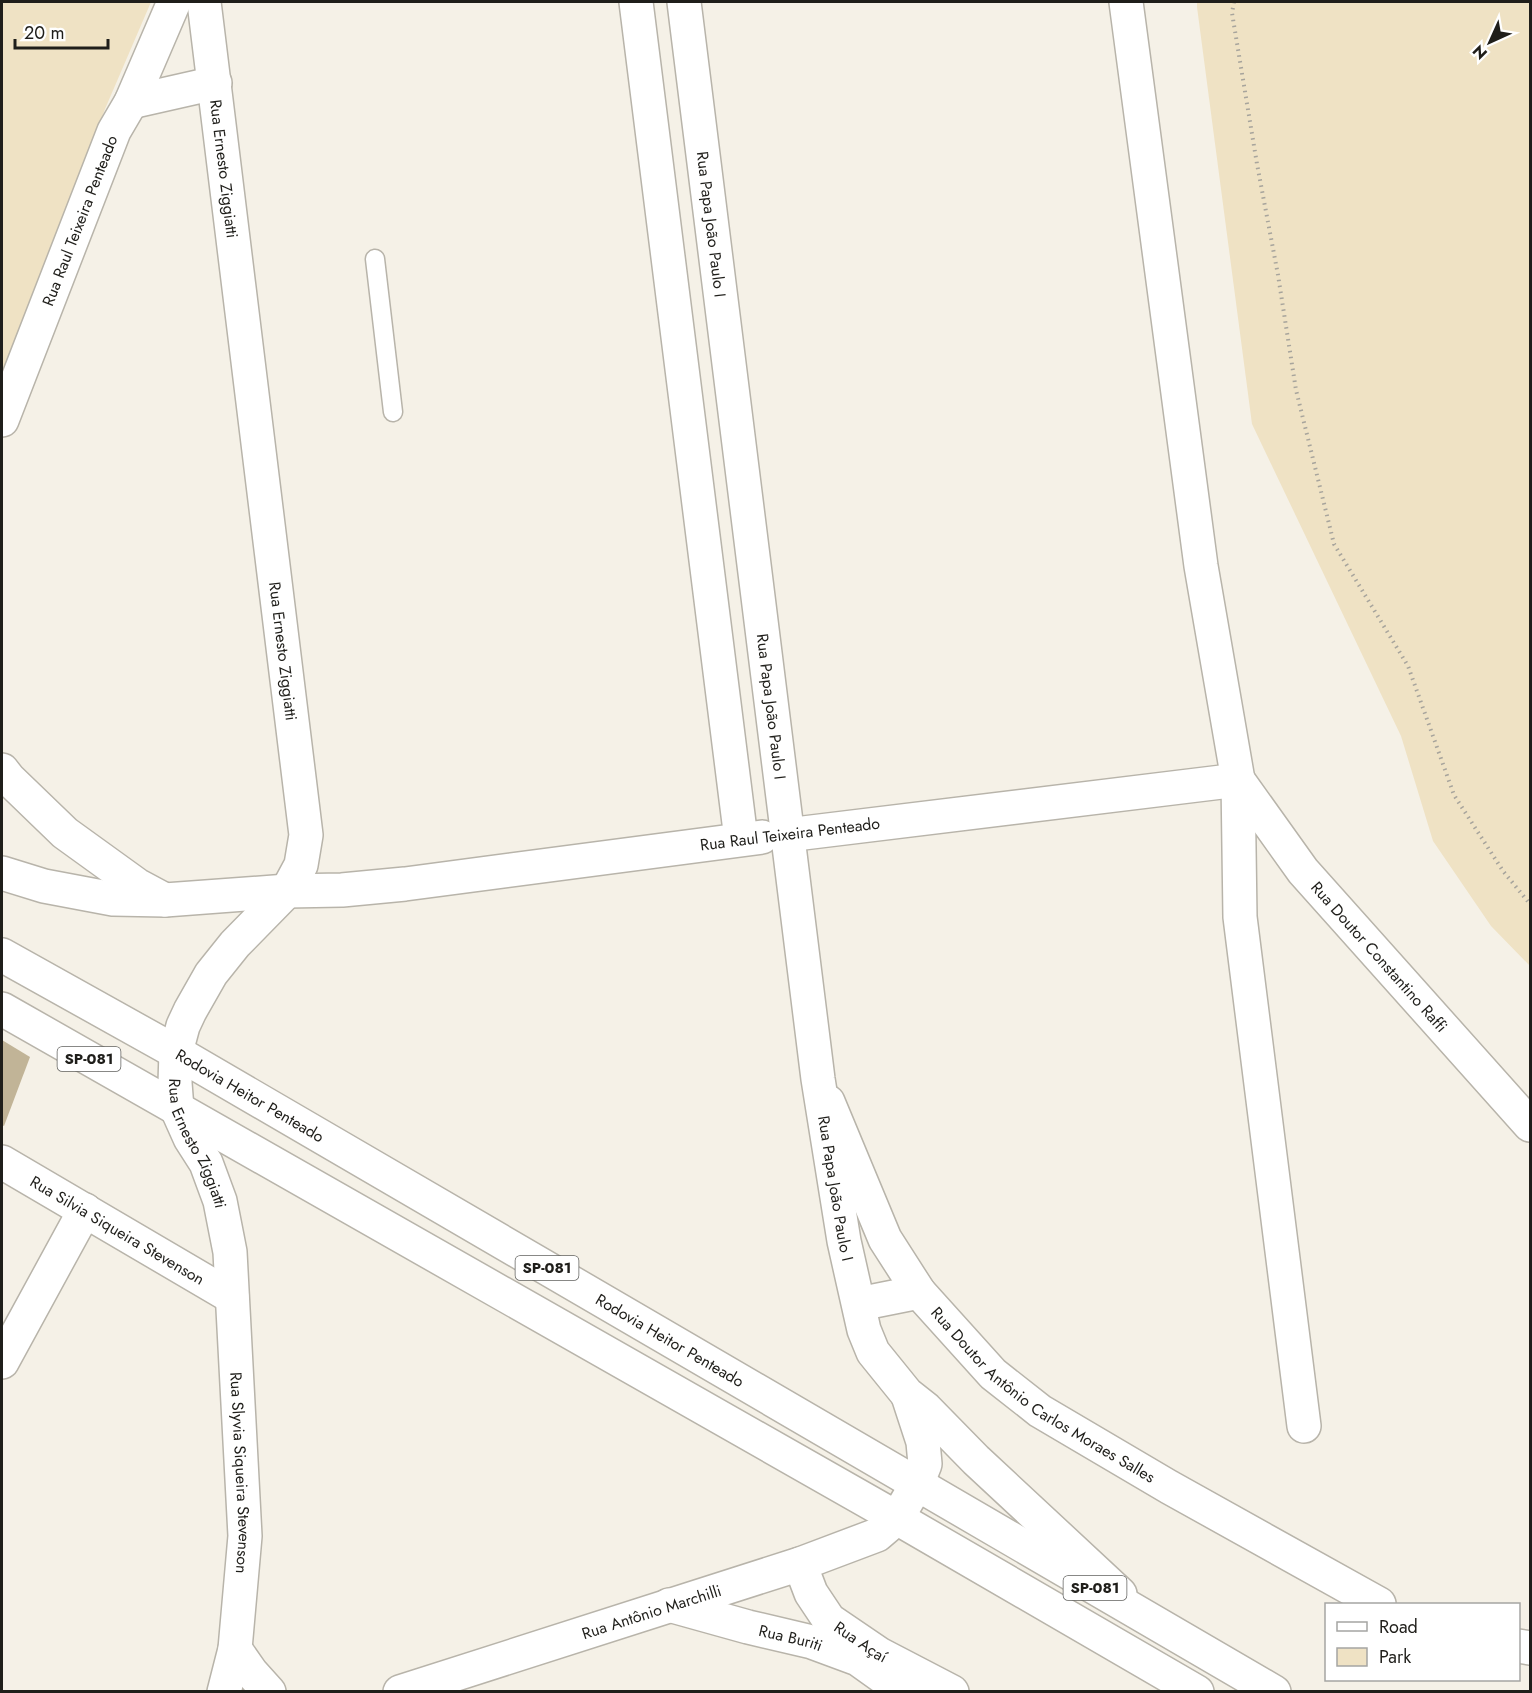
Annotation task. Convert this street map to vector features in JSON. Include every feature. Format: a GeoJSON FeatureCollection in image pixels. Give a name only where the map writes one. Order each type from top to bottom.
{"type":"FeatureCollection","features":[{"type":"Feature","properties":{"kind":"street","name":"Rua Raul Teixeira Penteado"},"geometry":{"type":"LineString","coordinates":[[2,420],[114,131],[131,102],[174,2]]}},
{"type":"Feature","properties":{"kind":"street","name":"Rua Ernesto Ziggiatti"},"geometry":{"type":"LineString","coordinates":[[204,2],[306,835],[302,865],[287,891],[235,944],[211,974],[186,1018],[176,1052],[177,1108],[190,1138],[206,1163],[220,1201],[230,1252]]}},
{"type":"Feature","properties":{"kind":"street"},"geometry":{"type":"LineString","coordinates":[[636,2],[741,839]]}},
{"type":"Feature","properties":{"kind":"street","name":"Rua Papa João Paulo I"},"geometry":{"type":"LineString","coordinates":[[684,2],[818,1079],[844,1241],[864,1330],[873,1352],[907,1394],[926,1409],[976,1460],[1144,1616]]}},
{"type":"Feature","properties":{"kind":"street"},"geometry":{"type":"LineString","coordinates":[[1126,2],[1201,566],[1238,780],[1240,917],[1304,1426]]}},
{"type":"Feature","properties":{"kind":"street"},"geometry":{"type":"LineString","coordinates":[[131,102],[215,83]]}},
{"type":"Feature","properties":{"kind":"street"},"geometry":{"type":"LineString","coordinates":[[2,770],[65,834],[137,885],[165,900]]}},
{"type":"Feature","properties":{"kind":"street","name":"Rua Raul Teixeira Penteado"},"geometry":{"type":"LineString","coordinates":[[2,873],[44,886],[113,899],[165,900],[287,891],[342,890],[405,884],[741,839],[1238,780]]}},
{"type":"Feature","properties":{"kind":"street","name":"Rua Doutor Constantino Raffi"},"geometry":{"type":"LineString","coordinates":[[1238,780],[1303,871],[1530,1125]]}},
{"type":"Feature","properties":{"kind":"street","name":"Rodovia Heitor Penteado"},"geometry":{"type":"LineString","coordinates":[[2,955],[176,1052],[1274,1692]]}},
{"type":"Feature","properties":{"kind":"street","name":"SP-081"},"geometry":{"type":"LineString","coordinates":[[2,1009],[897,1518],[1197,1692]]}},
{"type":"Feature","properties":{"kind":"street","name":"Rua Doutor Antônio Carlos Moraes Salles"},"geometry":{"type":"LineString","coordinates":[[818,1079],[885,1239],[919,1292],[993,1374],[1040,1411],[1169,1487],[1375,1603]]}},
{"type":"Feature","properties":{"kind":"street","name":"Rua Silvia Siqueira Stevenson"},"geometry":{"type":"LineString","coordinates":[[2,1162],[232,1297]]}},
{"type":"Feature","properties":{"kind":"street"},"geometry":{"type":"LineString","coordinates":[[2,1362],[85,1210]]}},
{"type":"Feature","properties":{"kind":"street","name":"Rua Slyvia Siqueira Stevenson"},"geometry":{"type":"LineString","coordinates":[[224,1692],[235,1649],[245,1536],[230,1252]]}},
{"type":"Feature","properties":{"kind":"street"},"geometry":{"type":"LineString","coordinates":[[859,1304],[919,1292]]}},
{"type":"Feature","properties":{"kind":"street","name":"Rua Papa João Paulo I"},"geometry":{"type":"LineString","coordinates":[[897,1518],[917,1484],[925,1464],[923,1442],[907,1394]]}},
{"type":"Feature","properties":{"kind":"street","name":"Rua Antônio Marchilli"},"geometry":{"type":"LineString","coordinates":[[400,1692],[800,1564],[877,1535],[897,1518]]}},
{"type":"Feature","properties":{"kind":"street","name":"Rua Açaí"},"geometry":{"type":"LineString","coordinates":[[800,1564],[811,1593],[829,1620],[879,1654],[952,1692]]}},
{"type":"Feature","properties":{"kind":"street","name":"Rua Buriti"},"geometry":{"type":"LineString","coordinates":[[669,1605],[812,1642],[858,1659],[904,1692]]}},
{"type":"Feature","properties":{"kind":"street"},"geometry":{"type":"LineString","coordinates":[[235,1649],[268,1692]]}},
{"type":"Feature","properties":{"kind":"lane"},"geometry":{"type":"LineString","coordinates":[[375,259],[393,412]]}},
{"type":"Feature","properties":{"kind":"path"},"geometry":{"type":"LineString","coordinates":[[1234,2],[1232,13],[1296,390],[1334,544],[1408,666],[1454,795],[1503,871],[1530,904]]}},
{"type":"Feature","properties":{"kind":"green space"},"geometry":{"type":"Polygon","coordinates":[[[2,2],[151,2],[105,109],[2,387],[2,2]]]}},
{"type":"Feature","properties":{"kind":"green space"},"geometry":{"type":"Polygon","coordinates":[[[1197,2],[1530,2],[1530,966],[1491,926],[1433,841],[1401,736],[1252,424],[1197,2]]]}},
{"type":"Feature","properties":{"kind":"shaded area"},"geometry":{"type":"Polygon","coordinates":[[[2,1040],[30,1057],[4,1126],[2,1125],[2,1040]]]}}]}
